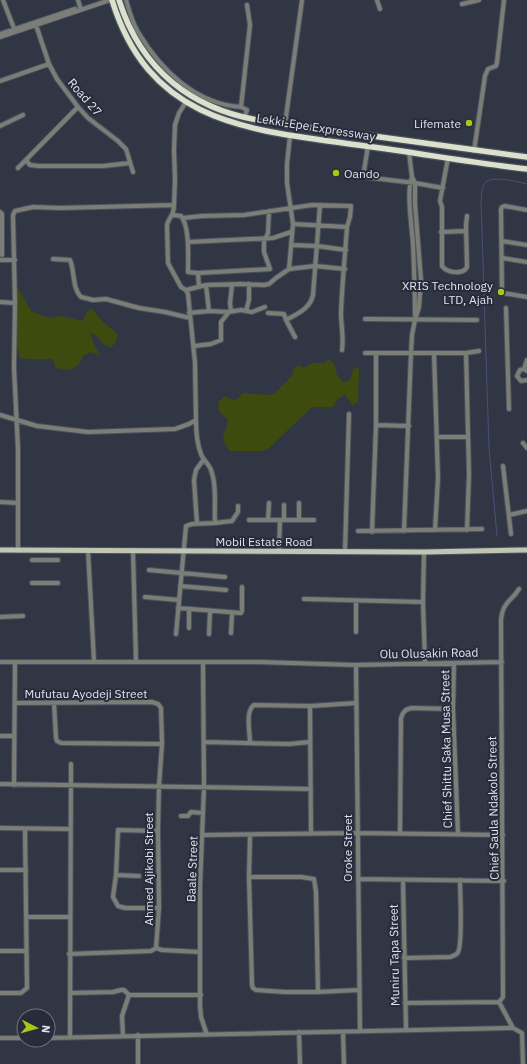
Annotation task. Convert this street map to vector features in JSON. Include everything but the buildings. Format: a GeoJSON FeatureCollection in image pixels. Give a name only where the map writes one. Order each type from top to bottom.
{"type":"FeatureCollection","features":[{"type":"Feature","properties":{"kind":"highway","name":"Lekki-Epe Expressway"},"geometry":{"type":"LineString","coordinates":[[111,0],[122,28],[142,62],[161,84],[186,102],[218,118],[252,128],[290,136],[527,168]]}},
{"type":"Feature","properties":{"kind":"highway","name":"Lekki-Epe Expressway"},"geometry":{"type":"LineString","coordinates":[[119,0],[125,18],[152,62],[182,91],[218,110],[254,120],[527,157]]}},
{"type":"Feature","properties":{"kind":"highway"},"geometry":{"type":"LineString","coordinates":[[252,128],[254,120]]}},
{"type":"Feature","properties":{"kind":"main road","name":"Mobil Estate Road"},"geometry":{"type":"LineString","coordinates":[[0,550],[345,552],[527,550]]}},
{"type":"Feature","properties":{"kind":"street"},"geometry":{"type":"LineString","coordinates":[[3,0],[15,30]]}},
{"type":"Feature","properties":{"kind":"street"},"geometry":{"type":"LineString","coordinates":[[78,0],[80,9]]}},
{"type":"Feature","properties":{"kind":"street"},"geometry":{"type":"LineString","coordinates":[[0,34],[36,25],[102,0]]}},
{"type":"Feature","properties":{"kind":"street"},"geometry":{"type":"LineString","coordinates":[[0,37],[15,30],[111,0]]}},
{"type":"Feature","properties":{"kind":"street"},"geometry":{"type":"LineString","coordinates":[[126,0],[137,30],[156,58],[181,84],[213,101],[244,107],[247,110],[244,118]]}},
{"type":"Feature","properties":{"kind":"street"},"geometry":{"type":"LineString","coordinates":[[285,124],[302,0]]}},
{"type":"Feature","properties":{"kind":"street"},"geometry":{"type":"LineString","coordinates":[[377,0],[380,9]]}},
{"type":"Feature","properties":{"kind":"street"},"geometry":{"type":"LineString","coordinates":[[462,4],[479,0]]}},
{"type":"Feature","properties":{"kind":"street"},"geometry":{"type":"LineString","coordinates":[[474,151],[485,76],[488,69],[496,66],[498,62],[504,0]]}},
{"type":"Feature","properties":{"kind":"street"},"geometry":{"type":"LineString","coordinates":[[240,107],[250,24],[247,5]]}},
{"type":"Feature","properties":{"kind":"street","name":"Road 27"},"geometry":{"type":"LineString","coordinates":[[36,25],[49,64],[57,79],[88,118],[126,149],[133,172]]}},
{"type":"Feature","properties":{"kind":"street"},"geometry":{"type":"LineString","coordinates":[[0,81],[49,64]]}},
{"type":"Feature","properties":{"kind":"street"},"geometry":{"type":"LineString","coordinates":[[186,102],[179,113],[175,125],[174,205],[172,216],[167,225],[168,263],[181,287],[186,290],[188,294],[194,346],[197,438],[201,454],[211,469],[215,494],[215,523]]}},
{"type":"Feature","properties":{"kind":"street"},"geometry":{"type":"LineString","coordinates":[[18,168],[78,107]]}},
{"type":"Feature","properties":{"kind":"street"},"geometry":{"type":"LineString","coordinates":[[0,126],[23,115]]}},
{"type":"Feature","properties":{"kind":"street"},"geometry":{"type":"LineString","coordinates":[[289,269],[291,232],[293,224],[287,183],[286,164],[290,136]]}},
{"type":"Feature","properties":{"kind":"street"},"geometry":{"type":"LineString","coordinates":[[363,177],[368,146]]}},
{"type":"Feature","properties":{"kind":"street"},"geometry":{"type":"LineString","coordinates":[[409,152],[412,176],[415,183],[415,204],[421,280],[419,307],[415,320]]}},
{"type":"Feature","properties":{"kind":"street"},"geometry":{"type":"LineString","coordinates":[[448,158],[440,201],[442,207],[442,266],[448,271],[462,272],[467,267],[467,216]]}},
{"type":"Feature","properties":{"kind":"street"},"geometry":{"type":"LineString","coordinates":[[26,160],[30,165],[39,166],[103,166],[130,163]]}},
{"type":"Feature","properties":{"kind":"street"},"geometry":{"type":"LineString","coordinates":[[354,175],[443,188]]}},
{"type":"Feature","properties":{"kind":"street"},"geometry":{"type":"LineString","coordinates":[[404,531],[411,353],[415,320],[415,283],[410,182],[412,176]]}},
{"type":"Feature","properties":{"kind":"street"},"geometry":{"type":"LineString","coordinates":[[18,550],[14,368],[15,260],[13,215],[17,209],[33,207],[68,208],[174,205]]}},
{"type":"Feature","properties":{"kind":"street"},"geometry":{"type":"LineString","coordinates":[[172,216],[181,216],[183,218],[202,216],[244,216],[269,211],[320,205],[351,206],[350,217],[346,227],[345,269],[341,313],[342,350]]}},
{"type":"Feature","properties":{"kind":"street"},"geometry":{"type":"LineString","coordinates":[[286,320],[304,310],[312,301],[320,205]]}},
{"type":"Feature","properties":{"kind":"street"},"geometry":{"type":"LineString","coordinates":[[527,210],[505,206],[502,207],[503,293],[527,297]]}},
{"type":"Feature","properties":{"kind":"street"},"geometry":{"type":"LineString","coordinates":[[183,218],[188,242],[188,272],[198,273],[270,269],[264,252],[264,242],[268,233],[269,211]]}},
{"type":"Feature","properties":{"kind":"street"},"geometry":{"type":"LineString","coordinates":[[0,212],[2,214],[2,255]]}},
{"type":"Feature","properties":{"kind":"street"},"geometry":{"type":"LineString","coordinates":[[293,224],[346,227]]}},
{"type":"Feature","properties":{"kind":"street"},"geometry":{"type":"LineString","coordinates":[[441,232],[466,231]]}},
{"type":"Feature","properties":{"kind":"street"},"geometry":{"type":"LineString","coordinates":[[188,242],[273,238],[291,232]]}},
{"type":"Feature","properties":{"kind":"street"},"geometry":{"type":"LineString","coordinates":[[502,241],[527,245]]}},
{"type":"Feature","properties":{"kind":"street"},"geometry":{"type":"LineString","coordinates":[[290,245],[317,246],[346,250]]}},
{"type":"Feature","properties":{"kind":"street"},"geometry":{"type":"LineString","coordinates":[[413,245],[418,246]]}},
{"type":"Feature","properties":{"kind":"street"},"geometry":{"type":"LineString","coordinates":[[502,258],[527,262]]}},
{"type":"Feature","properties":{"kind":"street"},"geometry":{"type":"LineString","coordinates":[[53,259],[70,260],[73,267],[76,289],[81,297],[93,300],[106,299],[139,308],[190,318]]}},
{"type":"Feature","properties":{"kind":"street"},"geometry":{"type":"LineString","coordinates":[[0,260],[15,260]]}},
{"type":"Feature","properties":{"kind":"street"},"geometry":{"type":"LineString","coordinates":[[186,290],[206,285],[269,284],[289,269],[315,266],[345,269]]}},
{"type":"Feature","properties":{"kind":"street"},"geometry":{"type":"LineString","coordinates":[[198,273],[199,287]]}},
{"type":"Feature","properties":{"kind":"street"},"geometry":{"type":"LineString","coordinates":[[194,346],[211,344],[221,340],[221,322],[230,312],[232,284]]}},
{"type":"Feature","properties":{"kind":"street"},"geometry":{"type":"LineString","coordinates":[[246,311],[249,300],[249,284]]}},
{"type":"Feature","properties":{"kind":"street"},"geometry":{"type":"LineString","coordinates":[[206,285],[209,299],[209,311]]}},
{"type":"Feature","properties":{"kind":"street"},"geometry":{"type":"LineString","coordinates":[[0,302],[15,303]]}},
{"type":"Feature","properties":{"kind":"street"},"geometry":{"type":"LineString","coordinates":[[189,313],[209,311],[255,311],[265,307]]}},
{"type":"Feature","properties":{"kind":"street"},"geometry":{"type":"LineString","coordinates":[[506,308],[510,409]]}},
{"type":"Feature","properties":{"kind":"street"},"geometry":{"type":"LineString","coordinates":[[268,313],[284,314],[294,337]]}},
{"type":"Feature","properties":{"kind":"street"},"geometry":{"type":"LineString","coordinates":[[365,319],[477,320]]}},
{"type":"Feature","properties":{"kind":"street"},"geometry":{"type":"LineString","coordinates":[[365,353],[466,353],[479,351]]}},
{"type":"Feature","properties":{"kind":"street"},"geometry":{"type":"LineString","coordinates":[[372,532],[376,425],[376,353]]}},
{"type":"Feature","properties":{"kind":"street"},"geometry":{"type":"LineString","coordinates":[[434,353],[438,478],[435,530]]}},
{"type":"Feature","properties":{"kind":"street"},"geometry":{"type":"LineString","coordinates":[[466,353],[469,474],[467,530]]}},
{"type":"Feature","properties":{"kind":"street"},"geometry":{"type":"LineString","coordinates":[[517,376],[520,370],[525,370],[527,360]]}},
{"type":"Feature","properties":{"kind":"street"},"geometry":{"type":"LineString","coordinates":[[509,377],[517,376]]}},
{"type":"Feature","properties":{"kind":"street"},"geometry":{"type":"LineString","coordinates":[[517,376],[521,381],[527,380]]}},
{"type":"Feature","properties":{"kind":"street"},"geometry":{"type":"LineString","coordinates":[[345,552],[349,414]]}},
{"type":"Feature","properties":{"kind":"street"},"geometry":{"type":"LineString","coordinates":[[0,415],[38,426],[88,432],[175,429],[196,420]]}},
{"type":"Feature","properties":{"kind":"street"},"geometry":{"type":"LineString","coordinates":[[376,425],[409,426]]}},
{"type":"Feature","properties":{"kind":"street"},"geometry":{"type":"LineString","coordinates":[[437,436],[467,437]]}},
{"type":"Feature","properties":{"kind":"street"},"geometry":{"type":"LineString","coordinates":[[523,443],[527,448]]}},
{"type":"Feature","properties":{"kind":"street"},"geometry":{"type":"LineString","coordinates":[[197,524],[194,480],[196,470],[204,459]]}},
{"type":"Feature","properties":{"kind":"street"},"geometry":{"type":"LineString","coordinates":[[503,466],[511,534]]}},
{"type":"Feature","properties":{"kind":"street"},"geometry":{"type":"LineString","coordinates":[[0,502],[18,503]]}},
{"type":"Feature","properties":{"kind":"street"},"geometry":{"type":"LineString","coordinates":[[268,520],[269,503]]}},
{"type":"Feature","properties":{"kind":"street"},"geometry":{"type":"LineString","coordinates":[[299,520],[300,503]]}},
{"type":"Feature","properties":{"kind":"street"},"geometry":{"type":"LineString","coordinates":[[279,551],[284,505]]}},
{"type":"Feature","properties":{"kind":"street"},"geometry":{"type":"LineString","coordinates":[[176,634],[186,526],[232,521],[237,515],[238,506]]}},
{"type":"Feature","properties":{"kind":"street"},"geometry":{"type":"LineString","coordinates":[[509,515],[527,511]]}},
{"type":"Feature","properties":{"kind":"street"},"geometry":{"type":"LineString","coordinates":[[250,520],[314,520]]}},
{"type":"Feature","properties":{"kind":"street"},"geometry":{"type":"LineString","coordinates":[[358,531],[372,532],[482,529]]}},
{"type":"Feature","properties":{"kind":"street"},"geometry":{"type":"LineString","coordinates":[[88,550],[94,662]]}},
{"type":"Feature","properties":{"kind":"street"},"geometry":{"type":"LineString","coordinates":[[133,551],[136,661]]}},
{"type":"Feature","properties":{"kind":"street"},"geometry":{"type":"LineString","coordinates":[[424,552],[423,602],[425,663]]}},
{"type":"Feature","properties":{"kind":"street"},"geometry":{"type":"LineString","coordinates":[[32,560],[58,560]]}},
{"type":"Feature","properties":{"kind":"street"},"geometry":{"type":"LineString","coordinates":[[149,570],[226,577]]}},
{"type":"Feature","properties":{"kind":"street"},"geometry":{"type":"LineString","coordinates":[[32,583],[58,583]]}},
{"type":"Feature","properties":{"kind":"street"},"geometry":{"type":"LineString","coordinates":[[180,586],[226,590]]}},
{"type":"Feature","properties":{"kind":"street"},"geometry":{"type":"LineString","coordinates":[[178,608],[241,613],[242,587]]}},
{"type":"Feature","properties":{"kind":"street","name":"Chief Saula Ndakolo Street"},"geometry":{"type":"LineString","coordinates":[[499,1002],[503,997],[504,881],[502,614],[505,604],[519,589]]}},
{"type":"Feature","properties":{"kind":"street"},"geometry":{"type":"LineString","coordinates":[[145,597],[179,600]]}},
{"type":"Feature","properties":{"kind":"street"},"geometry":{"type":"LineString","coordinates":[[304,600],[423,602]]}},
{"type":"Feature","properties":{"kind":"street"},"geometry":{"type":"LineString","coordinates":[[356,601],[356,632]]}},
{"type":"Feature","properties":{"kind":"street"},"geometry":{"type":"LineString","coordinates":[[189,609],[189,628]]}},
{"type":"Feature","properties":{"kind":"street"},"geometry":{"type":"LineString","coordinates":[[209,634],[210,611]]}},
{"type":"Feature","properties":{"kind":"street"},"geometry":{"type":"LineString","coordinates":[[231,632],[232,613]]}},
{"type":"Feature","properties":{"kind":"street"},"geometry":{"type":"LineString","coordinates":[[0,617],[23,616]]}},
{"type":"Feature","properties":{"kind":"street","name":"Olu Olusakin Road"},"geometry":{"type":"LineString","coordinates":[[0,662],[259,662],[356,665],[502,662]]}},
{"type":"Feature","properties":{"kind":"street"},"geometry":{"type":"LineString","coordinates":[[14,785],[15,662]]}},
{"type":"Feature","properties":{"kind":"street","name":"Baale Street"},"geometry":{"type":"LineString","coordinates":[[203,662],[204,787],[200,887],[200,1005],[207,1035]]}},
{"type":"Feature","properties":{"kind":"street","name":"Chief Shittu Saka Musa Street"},"geometry":{"type":"LineString","coordinates":[[454,663],[453,709],[458,834]]}},
{"type":"Feature","properties":{"kind":"street","name":"Oroke Street"},"geometry":{"type":"LineString","coordinates":[[356,665],[358,990],[360,1031]]}},
{"type":"Feature","properties":{"kind":"street","name":"Mufutau Ayodeji Street"},"geometry":{"type":"LineString","coordinates":[[15,703],[152,702],[158,704]]}},
{"type":"Feature","properties":{"kind":"street"},"geometry":{"type":"LineString","coordinates":[[54,703],[56,738],[57,741],[61,743],[162,744]]}},
{"type":"Feature","properties":{"kind":"street"},"geometry":{"type":"LineString","coordinates":[[250,743],[249,713],[254,705],[310,706],[356,703]]}},
{"type":"Feature","properties":{"kind":"street","name":"Ahmed Ajikobi Street"},"geometry":{"type":"LineString","coordinates":[[156,948],[159,908],[158,831],[162,744],[161,708],[158,704]]}},
{"type":"Feature","properties":{"kind":"street"},"geometry":{"type":"LineString","coordinates":[[310,706],[310,834]]}},
{"type":"Feature","properties":{"kind":"street"},"geometry":{"type":"LineString","coordinates":[[400,834],[401,718],[403,712],[406,709],[412,708],[453,709]]}},
{"type":"Feature","properties":{"kind":"street"},"geometry":{"type":"LineString","coordinates":[[0,736],[14,736]]}},
{"type":"Feature","properties":{"kind":"street"},"geometry":{"type":"LineString","coordinates":[[204,742],[288,744],[310,742]]}},
{"type":"Feature","properties":{"kind":"street"},"geometry":{"type":"LineString","coordinates":[[70,1037],[69,954],[71,764]]}},
{"type":"Feature","properties":{"kind":"street"},"geometry":{"type":"LineString","coordinates":[[0,784],[310,789]]}},
{"type":"Feature","properties":{"kind":"street"},"geometry":{"type":"LineString","coordinates":[[181,816],[188,816],[191,812],[203,812]]}},
{"type":"Feature","properties":{"kind":"street"},"geometry":{"type":"LineString","coordinates":[[0,828],[70,829]]}},
{"type":"Feature","properties":{"kind":"street"},"geometry":{"type":"LineString","coordinates":[[0,993],[21,993],[27,988],[25,829]]}},
{"type":"Feature","properties":{"kind":"street"},"geometry":{"type":"LineString","coordinates":[[158,831],[118,830],[116,875],[113,897],[118,906],[125,908],[159,908]]}},
{"type":"Feature","properties":{"kind":"street"},"geometry":{"type":"LineString","coordinates":[[203,835],[357,833],[503,835]]}},
{"type":"Feature","properties":{"kind":"street"},"geometry":{"type":"LineString","coordinates":[[250,835],[253,988],[256,990],[285,992],[358,990]]}},
{"type":"Feature","properties":{"kind":"street"},"geometry":{"type":"LineString","coordinates":[[0,870],[26,870]]}},
{"type":"Feature","properties":{"kind":"street"},"geometry":{"type":"LineString","coordinates":[[116,875],[139,876]]}},
{"type":"Feature","properties":{"kind":"street"},"geometry":{"type":"LineString","coordinates":[[250,877],[301,877],[314,879],[316,892],[318,992]]}},
{"type":"Feature","properties":{"kind":"street"},"geometry":{"type":"LineString","coordinates":[[358,879],[504,881]]}},
{"type":"Feature","properties":{"kind":"street","name":"Muniru Tapa Street"},"geometry":{"type":"LineString","coordinates":[[403,880],[406,1029]]}},
{"type":"Feature","properties":{"kind":"street"},"geometry":{"type":"LineString","coordinates":[[404,958],[450,957],[457,954],[459,951],[460,933],[460,880]]}},
{"type":"Feature","properties":{"kind":"street"},"geometry":{"type":"LineString","coordinates":[[27,917],[70,917]]}},
{"type":"Feature","properties":{"kind":"street"},"geometry":{"type":"LineString","coordinates":[[69,954],[151,951],[156,948],[162,950],[200,952]]}},
{"type":"Feature","properties":{"kind":"street"},"geometry":{"type":"LineString","coordinates":[[0,951],[26,951]]}},
{"type":"Feature","properties":{"kind":"street"},"geometry":{"type":"LineString","coordinates":[[70,993],[113,992],[124,990],[129,995],[201,995]]}},
{"type":"Feature","properties":{"kind":"street"},"geometry":{"type":"LineString","coordinates":[[122,1036],[122,1016],[129,995]]}},
{"type":"Feature","properties":{"kind":"street"},"geometry":{"type":"LineString","coordinates":[[405,1003],[499,1002],[513,1028]]}},
{"type":"Feature","properties":{"kind":"street"},"geometry":{"type":"LineString","coordinates":[[56,1038],[343,1032],[406,1029],[513,1028],[519,1031],[522,1035],[523,1064]]}},
{"type":"Feature","properties":{"kind":"street"},"geometry":{"type":"LineString","coordinates":[[299,1032],[300,1064]]}},
{"type":"Feature","properties":{"kind":"street"},"geometry":{"type":"LineString","coordinates":[[343,1032],[344,1064]]}},
{"type":"Feature","properties":{"kind":"street"},"geometry":{"type":"LineString","coordinates":[[138,1035],[138,1064]]}},
{"type":"Feature","properties":{"kind":"street"},"geometry":{"type":"LineString","coordinates":[[0,1038],[16,1038]]}},
{"type":"Feature","properties":{"kind":"green space"},"geometry":{"type":"Polygon","coordinates":[[[18,288],[31,311],[49,318],[60,316],[83,321],[87,312],[92,309],[102,321],[118,334],[116,342],[112,348],[103,344],[98,337],[90,332],[100,356],[91,352],[84,355],[78,365],[70,370],[56,368],[53,359],[20,358],[16,344],[18,288]]]}},
{"type":"Feature","properties":{"kind":"green space"},"geometry":{"type":"Polygon","coordinates":[[[329,359],[334,364],[337,375],[344,383],[351,378],[353,369],[359,367],[358,402],[352,405],[345,394],[337,400],[333,407],[312,407],[269,448],[262,451],[230,451],[223,439],[228,420],[219,411],[218,402],[224,396],[235,401],[243,393],[269,395],[275,393],[292,376],[293,370],[298,365],[304,368],[313,363],[324,363],[329,359]]]}},
{"type":"Feature","properties":{"kind":"waterway"},"geometry":{"type":"LineString","coordinates":[[497,536],[489,448],[481,201],[483,186],[490,180],[500,179],[527,184]]}},
{"type":"Feature","properties":{"kind":"place","name":"Lifemate"},"geometry":{"type":"Point","coordinates":[469,123]}},
{"type":"Feature","properties":{"kind":"place","name":"Oando"},"geometry":{"type":"Point","coordinates":[336,173]}},
{"type":"Feature","properties":{"kind":"place","name":"XRIS Technology LTD, Ajah"},"geometry":{"type":"Point","coordinates":[501,292]}}]}
